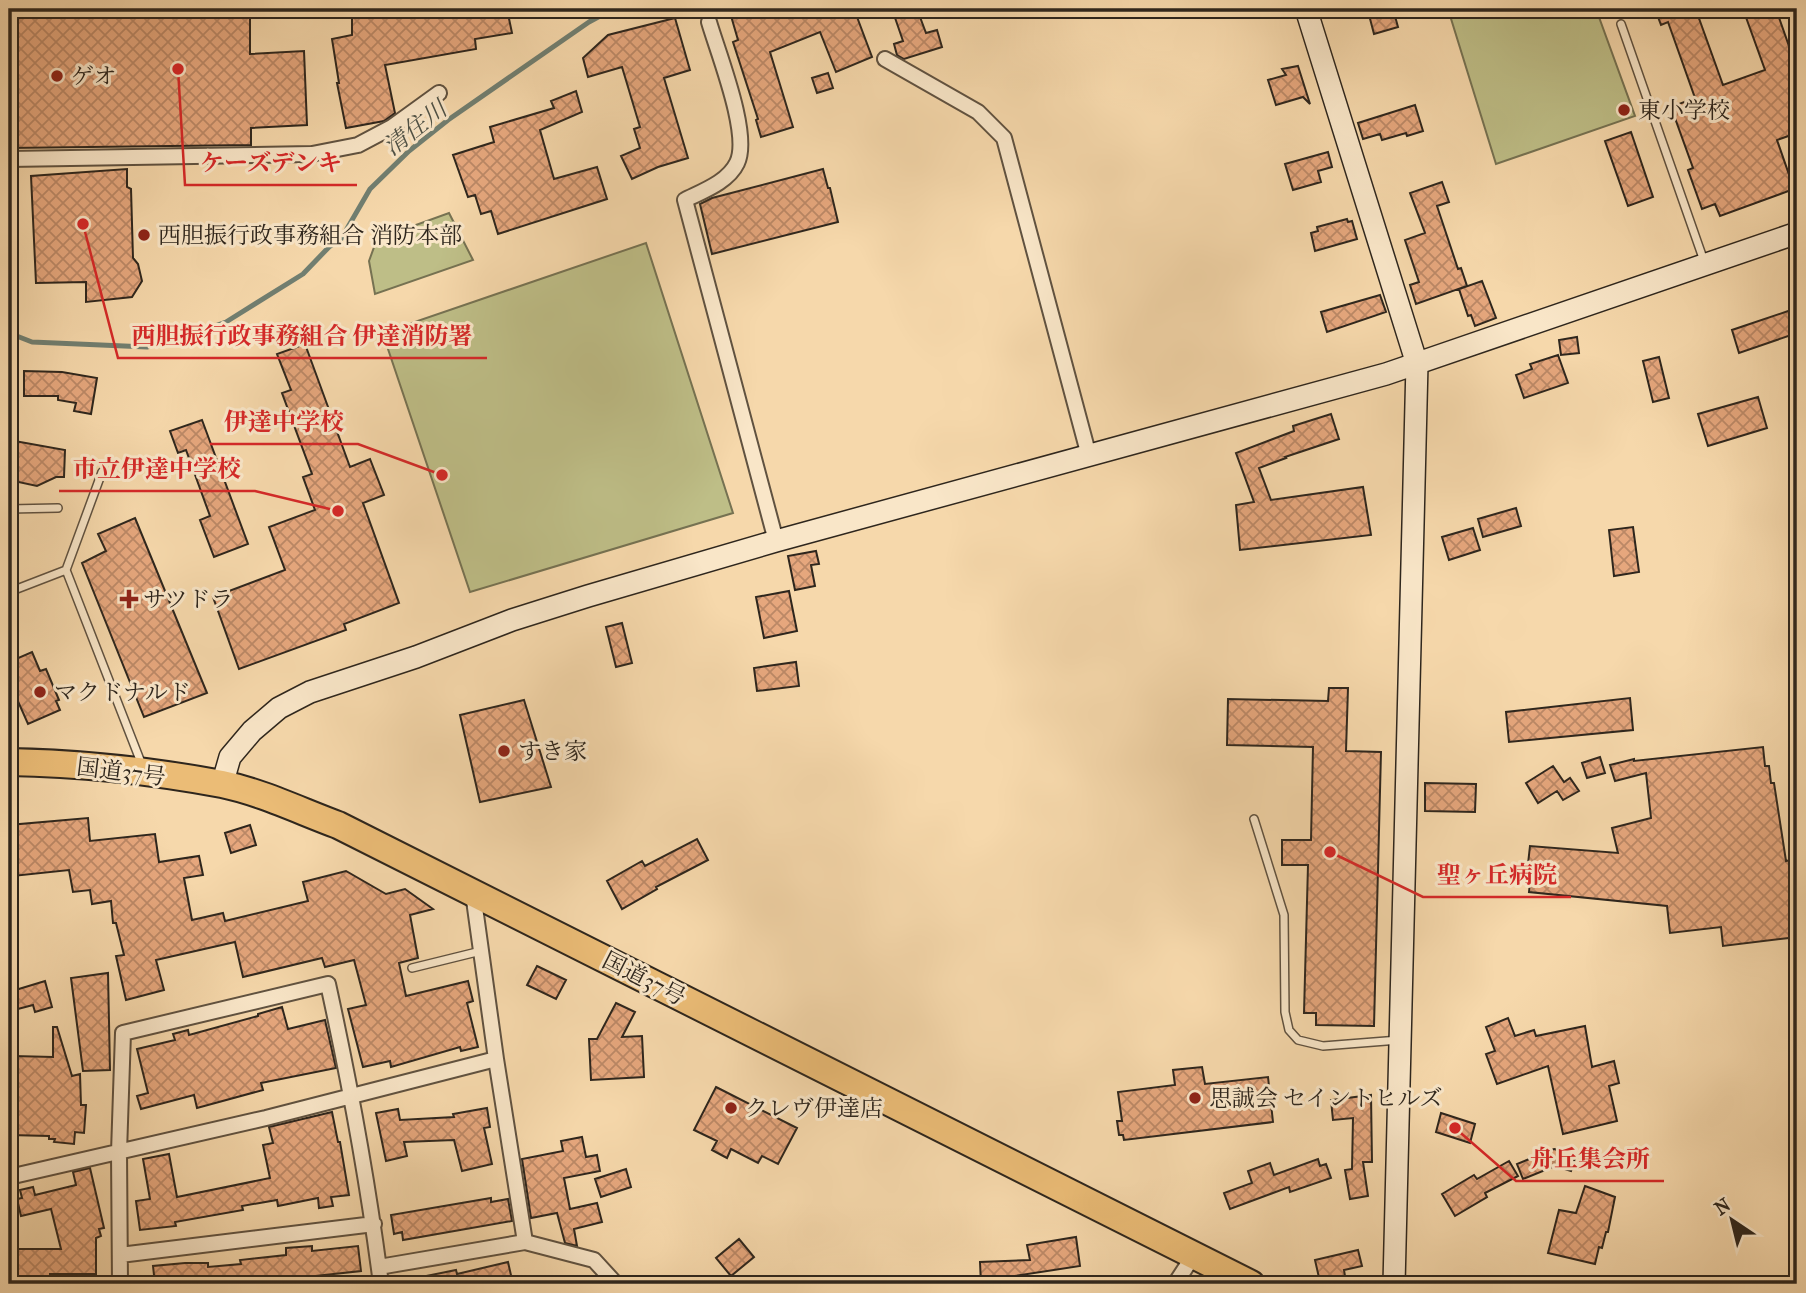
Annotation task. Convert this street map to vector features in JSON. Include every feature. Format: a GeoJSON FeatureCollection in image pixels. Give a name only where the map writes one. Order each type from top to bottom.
{"type":"FeatureCollection","features":[{"type":"Feature","properties":{"kind":"highway","name":"国道37号"},"geometry":{"type":"LineString","coordinates":[[9,762],[108,768],[222,785],[256,794],[338,825],[1251,1284]]}},
{"type":"Feature","properties":{"kind":"street"},"geometry":{"type":"LineString","coordinates":[[1306,9],[1417,364],[1394,1284]]}},
{"type":"Feature","properties":{"kind":"street"},"geometry":{"type":"LineString","coordinates":[[709,22],[741,130],[738,162],[724,180],[685,200],[776,541]]}},
{"type":"Feature","properties":{"kind":"street"},"geometry":{"type":"LineString","coordinates":[[885,59],[978,112],[1004,138],[1089,456]]}},
{"type":"Feature","properties":{"kind":"street"},"geometry":{"type":"LineString","coordinates":[[9,159],[312,154],[358,145],[392,127],[439,93]]}},
{"type":"Feature","properties":{"kind":"street"},"geometry":{"type":"LineString","coordinates":[[222,785],[230,757],[252,731],[279,708],[310,692],[416,657],[512,620],[776,541],[1417,364],[1797,233]]}},
{"type":"Feature","properties":{"kind":"street"},"geometry":{"type":"LineString","coordinates":[[473,893],[525,1242]]}},
{"type":"Feature","properties":{"kind":"street"},"geometry":{"type":"LineString","coordinates":[[120,1284],[119,1152],[123,1033],[328,984],[352,1094],[374,1224],[381,1284]]}},
{"type":"Feature","properties":{"kind":"street"},"geometry":{"type":"LineString","coordinates":[[9,1177],[266,1118],[496,1059]]}},
{"type":"Feature","properties":{"kind":"street"},"geometry":{"type":"LineString","coordinates":[[120,1255],[374,1224]]}},
{"type":"Feature","properties":{"kind":"street"},"geometry":{"type":"LineString","coordinates":[[379,1267],[525,1242],[594,1260],[616,1284]]}},
{"type":"Feature","properties":{"kind":"street"},"geometry":{"type":"LineString","coordinates":[[1175,1284],[1194,1255]]}},
{"type":"Feature","properties":{"kind":"lane"},"geometry":{"type":"LineString","coordinates":[[1621,24],[1705,265]]}},
{"type":"Feature","properties":{"kind":"lane"},"geometry":{"type":"LineString","coordinates":[[102,472],[66,570],[146,774]]}},
{"type":"Feature","properties":{"kind":"lane"},"geometry":{"type":"LineString","coordinates":[[9,509],[58,508]]}},
{"type":"Feature","properties":{"kind":"lane"},"geometry":{"type":"LineString","coordinates":[[9,592],[66,570]]}},
{"type":"Feature","properties":{"kind":"lane"},"geometry":{"type":"LineString","coordinates":[[1254,819],[1284,915],[1285,1012],[1289,1030],[1298,1040],[1323,1046],[1399,1040]]}},
{"type":"Feature","properties":{"kind":"lane"},"geometry":{"type":"LineString","coordinates":[[412,968],[481,951]]}},
{"type":"Feature","properties":{"kind":"green space"},"geometry":{"type":"Polygon","coordinates":[[[1448,9],[1596,9],[1635,116],[1496,164],[1448,9]]]}},
{"type":"Feature","properties":{"kind":"green space"},"geometry":{"type":"Polygon","coordinates":[[[449,213],[473,260],[375,294],[369,261],[377,239],[449,213]]]}},
{"type":"Feature","properties":{"kind":"green space"},"geometry":{"type":"Polygon","coordinates":[[[646,243],[733,513],[470,592],[388,349],[397,328],[646,243]]]}},
{"type":"Feature","properties":{"kind":"building"},"geometry":{"type":"Polygon","coordinates":[[[352,9],[507,9],[512,33],[475,39],[476,49],[385,65],[395,113],[384,121],[346,128],[332,39],[352,35],[352,9]]]}},
{"type":"Feature","properties":{"kind":"building"},"geometry":{"type":"Polygon","coordinates":[[[729,9],[760,9],[761,15],[778,9],[854,9],[872,57],[836,72],[820,32],[770,52],[793,127],[761,137],[756,120],[758,119],[733,42],[738,40],[729,9]]]}},
{"type":"Feature","properties":{"kind":"building"},"geometry":{"type":"Polygon","coordinates":[[[892,9],[917,9],[926,33],[937,30],[942,47],[904,59],[897,55],[894,44],[903,41],[892,9]]]}},
{"type":"Feature","properties":{"kind":"building"},"geometry":{"type":"Polygon","coordinates":[[[1393,9],[1398,27],[1374,34],[1368,11],[1393,9]]]}},
{"type":"Feature","properties":{"kind":"building"},"geometry":{"type":"Polygon","coordinates":[[[1655,9],[1698,9],[1696,10],[1723,85],[1765,70],[1743,9],[1776,9],[1797,69],[1797,133],[1777,140],[1794,189],[1720,216],[1715,204],[1702,209],[1688,170],[1693,168],[1671,107],[1695,98],[1668,22],[1661,25],[1655,9]]]}},
{"type":"Feature","properties":{"kind":"building"},"geometry":{"type":"Polygon","coordinates":[[[250,13],[250,54],[304,51],[307,125],[251,128],[251,145],[9,148],[9,16],[250,13]]]}},
{"type":"Feature","properties":{"kind":"building"},"geometry":{"type":"Polygon","coordinates":[[[675,18],[690,70],[664,78],[688,158],[658,167],[632,179],[621,156],[640,148],[634,129],[640,127],[622,67],[588,77],[583,58],[608,35],[675,18]]]}},
{"type":"Feature","properties":{"kind":"building"},"geometry":{"type":"Polygon","coordinates":[[[1298,66],[1310,104],[1303,97],[1276,105],[1268,80],[1286,75],[1282,69],[1298,66]]]}},
{"type":"Feature","properties":{"kind":"building"},"geometry":{"type":"Polygon","coordinates":[[[828,73],[833,88],[817,93],[812,78],[828,73]]]}},
{"type":"Feature","properties":{"kind":"building"},"geometry":{"type":"Polygon","coordinates":[[[576,91],[582,112],[540,130],[554,179],[597,167],[607,199],[498,234],[491,211],[481,214],[475,195],[468,197],[453,155],[494,142],[490,127],[554,108],[551,101],[576,91]]]}},
{"type":"Feature","properties":{"kind":"building"},"geometry":{"type":"Polygon","coordinates":[[[1415,105],[1423,131],[1382,140],[1380,134],[1363,139],[1358,123],[1415,105]]]}},
{"type":"Feature","properties":{"kind":"building"},"geometry":{"type":"Polygon","coordinates":[[[1631,132],[1653,197],[1628,206],[1605,141],[1631,132]]]}},
{"type":"Feature","properties":{"kind":"building"},"geometry":{"type":"Polygon","coordinates":[[[1328,152],[1332,167],[1318,171],[1321,182],[1293,190],[1285,164],[1328,152]]]}},
{"type":"Feature","properties":{"kind":"building"},"geometry":{"type":"Polygon","coordinates":[[[127,169],[127,187],[131,189],[133,258],[138,264],[142,281],[132,297],[86,302],[86,282],[36,283],[31,176],[127,169]]]}},
{"type":"Feature","properties":{"kind":"building"},"geometry":{"type":"Polygon","coordinates":[[[823,169],[838,222],[712,254],[700,204],[712,198],[823,169]]]}},
{"type":"Feature","properties":{"kind":"building"},"geometry":{"type":"Polygon","coordinates":[[[1442,182],[1449,202],[1437,206],[1458,269],[1461,268],[1467,286],[1416,304],[1410,285],[1419,282],[1405,240],[1425,233],[1410,193],[1442,182]]]}},
{"type":"Feature","properties":{"kind":"building"},"geometry":{"type":"Polygon","coordinates":[[[1347,219],[1348,222],[1352,221],[1357,239],[1315,251],[1311,233],[1318,231],[1317,227],[1347,219]]]}},
{"type":"Feature","properties":{"kind":"building"},"geometry":{"type":"Polygon","coordinates":[[[1482,281],[1496,318],[1475,326],[1471,315],[1468,316],[1459,289],[1482,281]]]}},
{"type":"Feature","properties":{"kind":"building"},"geometry":{"type":"Polygon","coordinates":[[[1380,295],[1386,312],[1327,332],[1321,312],[1380,295]]]}},
{"type":"Feature","properties":{"kind":"building"},"geometry":{"type":"Polygon","coordinates":[[[1797,308],[1797,333],[1739,353],[1732,330],[1797,308]]]}},
{"type":"Feature","properties":{"kind":"building"},"geometry":{"type":"Polygon","coordinates":[[[1577,337],[1579,353],[1561,355],[1559,340],[1577,337]]]}},
{"type":"Feature","properties":{"kind":"building"},"geometry":{"type":"Polygon","coordinates":[[[305,344],[350,467],[370,459],[384,495],[363,503],[399,603],[344,624],[346,630],[239,669],[213,597],[285,570],[269,527],[315,510],[303,477],[312,474],[282,393],[291,390],[277,354],[305,344]]]}},
{"type":"Feature","properties":{"kind":"building"},"geometry":{"type":"Polygon","coordinates":[[[1558,355],[1568,383],[1524,398],[1516,375],[1532,369],[1530,364],[1558,355]]]}},
{"type":"Feature","properties":{"kind":"building"},"geometry":{"type":"Polygon","coordinates":[[[1659,357],[1669,398],[1653,402],[1643,361],[1659,357]]]}},
{"type":"Feature","properties":{"kind":"building"},"geometry":{"type":"Polygon","coordinates":[[[24,371],[62,372],[97,378],[91,414],[74,411],[76,403],[58,400],[58,396],[24,396],[24,371]]]}},
{"type":"Feature","properties":{"kind":"building"},"geometry":{"type":"Polygon","coordinates":[[[1758,397],[1767,428],[1708,446],[1698,414],[1758,397]]]}},
{"type":"Feature","properties":{"kind":"building"},"geometry":{"type":"Polygon","coordinates":[[[1331,414],[1339,439],[1259,468],[1271,500],[1363,487],[1371,535],[1240,550],[1236,505],[1254,502],[1236,453],[1294,431],[1293,426],[1331,414]]]}},
{"type":"Feature","properties":{"kind":"building"},"geometry":{"type":"Polygon","coordinates":[[[202,420],[248,544],[214,557],[200,520],[210,516],[186,450],[178,453],[170,431],[202,420]]]}},
{"type":"Feature","properties":{"kind":"building"},"geometry":{"type":"Polygon","coordinates":[[[9,440],[65,450],[64,477],[56,477],[37,486],[9,480],[9,440]]]}},
{"type":"Feature","properties":{"kind":"building"},"geometry":{"type":"Polygon","coordinates":[[[1516,508],[1521,526],[1483,537],[1478,519],[1516,508]]]}},
{"type":"Feature","properties":{"kind":"building"},"geometry":{"type":"Polygon","coordinates":[[[135,518],[207,693],[144,717],[82,563],[106,551],[98,534],[135,518]]]}},
{"type":"Feature","properties":{"kind":"building"},"geometry":{"type":"Polygon","coordinates":[[[1633,527],[1639,572],[1614,576],[1609,530],[1633,527]]]}},
{"type":"Feature","properties":{"kind":"building"},"geometry":{"type":"Polygon","coordinates":[[[1473,528],[1480,550],[1449,560],[1442,537],[1473,528]]]}},
{"type":"Feature","properties":{"kind":"building"},"geometry":{"type":"Polygon","coordinates":[[[816,551],[819,564],[811,565],[815,586],[795,590],[788,556],[816,551]]]}},
{"type":"Feature","properties":{"kind":"building"},"geometry":{"type":"Polygon","coordinates":[[[789,591],[797,631],[764,638],[756,597],[789,591]]]}},
{"type":"Feature","properties":{"kind":"building"},"geometry":{"type":"Polygon","coordinates":[[[622,623],[632,663],[616,667],[606,627],[622,623]]]}},
{"type":"Feature","properties":{"kind":"building","name":"マクドナルド"},"geometry":{"type":"Polygon","coordinates":[[[32,652],[40,671],[46,669],[59,700],[56,701],[60,710],[28,724],[9,681],[16,678],[9,662],[32,652]]]}},
{"type":"Feature","properties":{"kind":"building"},"geometry":{"type":"Polygon","coordinates":[[[796,662],[799,686],[757,691],[754,668],[796,662]]]}},
{"type":"Feature","properties":{"kind":"building"},"geometry":{"type":"Polygon","coordinates":[[[1329,688],[1348,688],[1346,751],[1381,752],[1374,1026],[1316,1025],[1316,1013],[1304,1013],[1308,865],[1282,865],[1282,840],[1311,840],[1313,747],[1227,745],[1228,699],[1328,701],[1329,688]]]}},
{"type":"Feature","properties":{"kind":"building"},"geometry":{"type":"Polygon","coordinates":[[[1630,698],[1633,730],[1509,742],[1506,712],[1630,698]]]}},
{"type":"Feature","properties":{"kind":"building","name":"すき家"},"geometry":{"type":"Polygon","coordinates":[[[524,700],[551,787],[480,802],[460,715],[524,700]]]}},
{"type":"Feature","properties":{"kind":"building"},"geometry":{"type":"Polygon","coordinates":[[[1763,747],[1765,766],[1769,766],[1771,783],[1774,783],[1786,861],[1791,860],[1796,882],[1797,937],[1723,946],[1721,927],[1670,933],[1667,906],[1529,892],[1531,874],[1527,873],[1530,846],[1618,853],[1612,828],[1651,818],[1646,773],[1615,781],[1610,765],[1634,759],[1763,747]]]}},
{"type":"Feature","properties":{"kind":"building"},"geometry":{"type":"Polygon","coordinates":[[[1600,757],[1605,773],[1587,778],[1582,763],[1600,757]]]}},
{"type":"Feature","properties":{"kind":"building"},"geometry":{"type":"Polygon","coordinates":[[[1553,766],[1564,782],[1570,778],[1579,791],[1563,800],[1557,791],[1538,803],[1526,783],[1553,766]]]}},
{"type":"Feature","properties":{"kind":"building"},"geometry":{"type":"Polygon","coordinates":[[[1425,783],[1476,784],[1475,812],[1425,811],[1425,783]]]}},
{"type":"Feature","properties":{"kind":"building"},"geometry":{"type":"Polygon","coordinates":[[[88,818],[90,841],[155,834],[159,862],[199,856],[203,875],[184,878],[192,920],[223,913],[225,921],[308,901],[303,882],[346,871],[386,894],[405,889],[433,909],[410,915],[418,958],[399,963],[406,996],[468,981],[473,1001],[467,1003],[478,1047],[461,1051],[460,1047],[391,1067],[390,1061],[363,1067],[348,1009],[366,1005],[354,960],[325,967],[322,958],[243,977],[235,942],[156,960],[164,990],[126,1000],[116,956],[124,955],[116,923],[113,923],[111,901],[92,904],[90,890],[73,892],[69,870],[13,876],[9,825],[88,818]]]}},
{"type":"Feature","properties":{"kind":"building"},"geometry":{"type":"Polygon","coordinates":[[[250,825],[256,845],[231,853],[225,833],[250,825]]]}},
{"type":"Feature","properties":{"kind":"building"},"geometry":{"type":"Polygon","coordinates":[[[697,839],[708,860],[656,887],[657,889],[622,909],[607,881],[642,861],[645,866],[697,839]]]}},
{"type":"Feature","properties":{"kind":"building"},"geometry":{"type":"Polygon","coordinates":[[[537,966],[566,980],[556,999],[527,985],[537,966]]]}},
{"type":"Feature","properties":{"kind":"building"},"geometry":{"type":"Polygon","coordinates":[[[108,973],[110,1070],[83,1071],[71,978],[108,973]]]}},
{"type":"Feature","properties":{"kind":"building"},"geometry":{"type":"Polygon","coordinates":[[[45,981],[52,1007],[35,1012],[33,1005],[14,1010],[9,992],[45,981]]]}},
{"type":"Feature","properties":{"kind":"building"},"geometry":{"type":"Polygon","coordinates":[[[616,1003],[635,1012],[622,1037],[642,1036],[644,1077],[591,1080],[589,1039],[597,1039],[616,1003]]]}},
{"type":"Feature","properties":{"kind":"building"},"geometry":{"type":"Polygon","coordinates":[[[282,1007],[288,1029],[325,1020],[336,1068],[261,1083],[263,1090],[197,1108],[194,1095],[141,1109],[137,1096],[148,1093],[137,1049],[175,1040],[173,1034],[188,1030],[189,1035],[282,1007]]]}},
{"type":"Feature","properties":{"kind":"building"},"geometry":{"type":"Polygon","coordinates":[[[1508,1018],[1515,1036],[1534,1030],[1536,1036],[1585,1026],[1592,1067],[1614,1061],[1619,1083],[1609,1086],[1617,1121],[1563,1134],[1548,1066],[1497,1084],[1486,1054],[1495,1051],[1486,1027],[1508,1018]]]}},
{"type":"Feature","properties":{"kind":"building"},"geometry":{"type":"Polygon","coordinates":[[[53,1027],[57,1027],[72,1076],[80,1074],[81,1105],[86,1105],[84,1133],[75,1132],[74,1144],[54,1142],[55,1139],[49,1139],[49,1136],[10,1135],[14,1056],[53,1057],[53,1027]]]}},
{"type":"Feature","properties":{"kind":"building","name":"思誠会 セイントヒルズ"},"geometry":{"type":"Polygon","coordinates":[[[1202,1067],[1205,1084],[1268,1077],[1273,1122],[1124,1140],[1123,1135],[1119,1135],[1117,1121],[1122,1121],[1118,1092],[1175,1085],[1173,1070],[1202,1067]]]}},
{"type":"Feature","properties":{"kind":"building","name":"クレヴ伊達店"},"geometry":{"type":"Polygon","coordinates":[[[716,1087],[797,1128],[778,1164],[762,1156],[758,1163],[731,1149],[727,1158],[712,1150],[717,1141],[694,1130],[716,1087]]]}},
{"type":"Feature","properties":{"kind":"building"},"geometry":{"type":"Polygon","coordinates":[[[1371,1095],[1372,1162],[1363,1162],[1368,1196],[1350,1199],[1345,1170],[1352,1169],[1353,1118],[1333,1120],[1331,1100],[1371,1095]]]}},
{"type":"Feature","properties":{"kind":"building"},"geometry":{"type":"Polygon","coordinates":[[[487,1108],[490,1127],[484,1128],[492,1164],[462,1171],[454,1140],[404,1142],[407,1156],[386,1161],[376,1113],[398,1109],[400,1120],[454,1117],[453,1114],[487,1108]]]}},
{"type":"Feature","properties":{"kind":"building"},"geometry":{"type":"Polygon","coordinates":[[[332,1112],[349,1195],[331,1197],[333,1206],[319,1208],[318,1198],[278,1206],[277,1200],[242,1206],[243,1210],[175,1222],[176,1226],[140,1230],[136,1201],[150,1199],[143,1159],[169,1154],[177,1197],[270,1178],[263,1145],[273,1143],[269,1127],[332,1112]]]}},
{"type":"Feature","properties":{"kind":"building"},"geometry":{"type":"Polygon","coordinates":[[[1441,1113],[1475,1124],[1470,1143],[1436,1132],[1441,1113]]]}},
{"type":"Feature","properties":{"kind":"building"},"geometry":{"type":"Polygon","coordinates":[[[582,1137],[586,1157],[597,1155],[600,1171],[564,1178],[570,1209],[597,1203],[602,1222],[574,1229],[577,1246],[565,1243],[557,1213],[531,1218],[522,1159],[563,1151],[561,1141],[582,1137]]]}},
{"type":"Feature","properties":{"kind":"building"},"geometry":{"type":"Polygon","coordinates":[[[1554,1149],[1576,1155],[1571,1171],[1555,1166],[1523,1179],[1517,1164],[1554,1149]]]}},
{"type":"Feature","properties":{"kind":"building"},"geometry":{"type":"Polygon","coordinates":[[[1318,1159],[1320,1166],[1326,1164],[1331,1178],[1290,1192],[1289,1187],[1230,1209],[1224,1193],[1252,1183],[1248,1171],[1270,1163],[1274,1175],[1318,1159]]]}},
{"type":"Feature","properties":{"kind":"building"},"geometry":{"type":"Polygon","coordinates":[[[1509,1161],[1518,1176],[1485,1193],[1487,1197],[1455,1216],[1442,1194],[1474,1175],[1477,1179],[1509,1161]]]}},
{"type":"Feature","properties":{"kind":"building"},"geometry":{"type":"Polygon","coordinates":[[[90,1168],[104,1228],[99,1229],[101,1236],[96,1238],[96,1274],[50,1274],[50,1284],[17,1284],[17,1249],[61,1249],[51,1209],[21,1216],[17,1199],[22,1198],[20,1190],[33,1187],[35,1195],[76,1185],[73,1172],[90,1168]]]}},
{"type":"Feature","properties":{"kind":"building"},"geometry":{"type":"Polygon","coordinates":[[[626,1169],[631,1187],[601,1197],[595,1179],[626,1169]]]}},
{"type":"Feature","properties":{"kind":"building"},"geometry":{"type":"Polygon","coordinates":[[[1585,1186],[1615,1197],[1608,1232],[1602,1248],[1599,1247],[1595,1264],[1548,1253],[1559,1210],[1576,1213],[1585,1186]]]}},
{"type":"Feature","properties":{"kind":"building"},"geometry":{"type":"Polygon","coordinates":[[[491,1198],[491,1202],[508,1199],[512,1221],[403,1240],[402,1232],[394,1234],[391,1215],[491,1198]]]}},
{"type":"Feature","properties":{"kind":"building"},"geometry":{"type":"Polygon","coordinates":[[[1076,1237],[1080,1266],[1008,1277],[1009,1284],[981,1284],[980,1262],[1030,1260],[1027,1245],[1076,1237]]]}},
{"type":"Feature","properties":{"kind":"building"},"geometry":{"type":"Polygon","coordinates":[[[739,1239],[754,1257],[731,1276],[716,1258],[739,1239]]]}},
{"type":"Feature","properties":{"kind":"building"},"geometry":{"type":"Polygon","coordinates":[[[312,1246],[312,1251],[358,1246],[361,1271],[288,1279],[288,1276],[221,1282],[222,1284],[194,1284],[193,1281],[155,1284],[153,1266],[185,1263],[208,1263],[208,1267],[241,1264],[240,1260],[286,1255],[286,1248],[312,1246]]]}},
{"type":"Feature","properties":{"kind":"building"},"geometry":{"type":"Polygon","coordinates":[[[1358,1250],[1362,1266],[1344,1270],[1345,1276],[1320,1282],[1315,1260],[1358,1250]]]}},
{"type":"Feature","properties":{"kind":"building"},"geometry":{"type":"Polygon","coordinates":[[[508,1262],[513,1284],[417,1284],[416,1278],[456,1270],[457,1274],[508,1262]]]}},
{"type":"Feature","properties":{"kind":"waterway","name":"清住川"},"geometry":{"type":"LineString","coordinates":[[9,333],[32,342],[147,347],[226,322],[303,274],[329,247],[341,239],[370,189],[409,151],[448,120],[589,22],[613,9]]}},
{"type":"Feature","properties":{"kind":"place","name":"ケーズデンキ"},"geometry":{"type":"Point","coordinates":[178,69]}},
{"type":"Feature","properties":{"kind":"place","name":"ゲオ"},"geometry":{"type":"Point","coordinates":[57,76]}},
{"type":"Feature","properties":{"kind":"place","name":"東小学校"},"geometry":{"type":"Point","coordinates":[1624,110]}},
{"type":"Feature","properties":{"kind":"place","name":"西胆振行政事務組合 伊達消防署"},"geometry":{"type":"Point","coordinates":[83,224]}},
{"type":"Feature","properties":{"kind":"place","name":"西胆振行政事務組合 消防本部"},"geometry":{"type":"Point","coordinates":[144,235]}},
{"type":"Feature","properties":{"kind":"place","name":"伊達中学校"},"geometry":{"type":"Point","coordinates":[442,475]}},
{"type":"Feature","properties":{"kind":"place","name":"市立伊達中学校"},"geometry":{"type":"Point","coordinates":[338,511]}},
{"type":"Feature","properties":{"kind":"place","name":"サツドラ"},"geometry":{"type":"Point","coordinates":[129,599]}},
{"type":"Feature","properties":{"kind":"place","name":"マクドナルド"},"geometry":{"type":"Point","coordinates":[40,692]}},
{"type":"Feature","properties":{"kind":"place","name":"すき家"},"geometry":{"type":"Point","coordinates":[504,751]}},
{"type":"Feature","properties":{"kind":"place","name":"聖ヶ丘病院"},"geometry":{"type":"Point","coordinates":[1330,852]}},
{"type":"Feature","properties":{"kind":"place","name":"思誠会 セイントヒルズ"},"geometry":{"type":"Point","coordinates":[1195,1098]}},
{"type":"Feature","properties":{"kind":"place","name":"クレヴ伊達店"},"geometry":{"type":"Point","coordinates":[731,1108]}},
{"type":"Feature","properties":{"kind":"place","name":"舟丘集会所"},"geometry":{"type":"Point","coordinates":[1455,1128]}}]}
